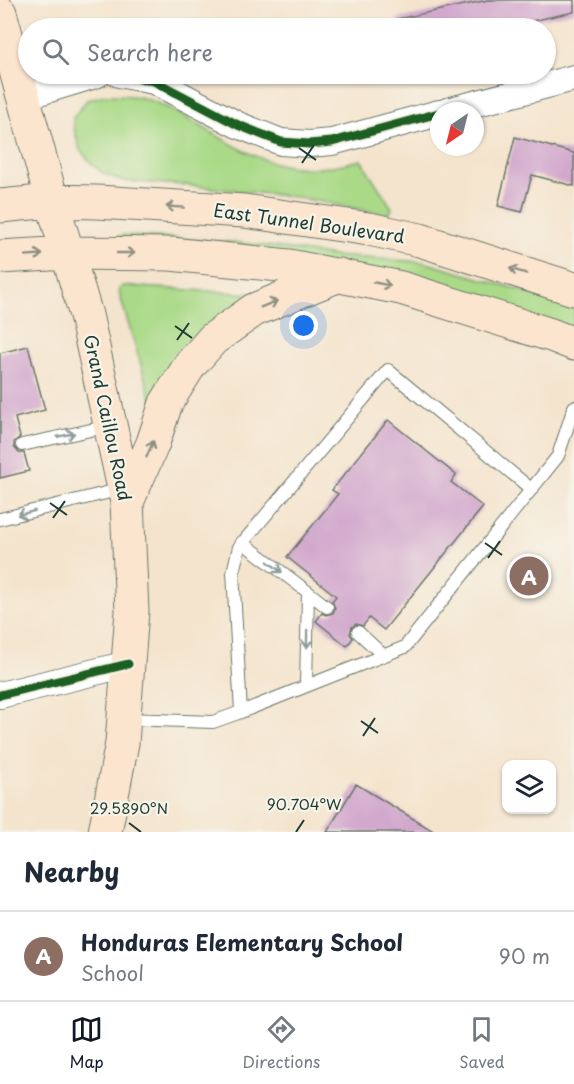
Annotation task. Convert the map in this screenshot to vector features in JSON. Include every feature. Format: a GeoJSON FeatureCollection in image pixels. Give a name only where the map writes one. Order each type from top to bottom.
{"type":"FeatureCollection","features":[{"type":"Feature","properties":{"kind":"main road","name":"Grand Caillou Road"},"geometry":{"type":"LineString","coordinates":[[0,14],[18,79]]}},
{"type":"Feature","properties":{"kind":"main road","name":"Grand Caillou Road"},"geometry":{"type":"LineString","coordinates":[[19,84],[86,315],[125,495],[132,611],[122,743],[105,832]]}},
{"type":"Feature","properties":{"kind":"main road","name":"East Tunnel Boulevard"},"geometry":{"type":"LineString","coordinates":[[0,206],[52,201],[244,211],[369,229],[420,240],[574,289]]}},
{"type":"Feature","properties":{"kind":"main road"},"geometry":{"type":"LineString","coordinates":[[0,257],[68,253],[170,254],[290,266],[401,288],[551,334],[574,344]]}},
{"type":"Feature","properties":{"kind":"main road"},"geometry":{"type":"LineString","coordinates":[[125,495],[153,443],[166,403],[190,365],[213,339],[254,310],[339,275]]}},
{"type":"Feature","properties":{"kind":"street"},"geometry":{"type":"LineString","coordinates":[[556,83],[574,78]]}},
{"type":"Feature","properties":{"kind":"street"},"geometry":{"type":"LineString","coordinates":[[23,97],[65,84]]}},
{"type":"Feature","properties":{"kind":"street"},"geometry":{"type":"LineString","coordinates":[[160,84],[238,125],[281,142],[309,144],[332,142],[430,115]]}},
{"type":"Feature","properties":{"kind":"street"},"geometry":{"type":"LineString","coordinates":[[482,102],[551,84]]}},
{"type":"Feature","properties":{"kind":"street"},"geometry":{"type":"LineString","coordinates":[[0,695],[128,664]]}},
{"type":"Feature","properties":{"kind":"lane"},"geometry":{"type":"LineString","coordinates":[[241,712],[233,572],[239,546],[388,370],[531,489]]}},
{"type":"Feature","properties":{"kind":"lane"},"geometry":{"type":"LineString","coordinates":[[124,719],[213,722],[405,647],[558,456],[574,407]]}},
{"type":"Feature","properties":{"kind":"lane"},"geometry":{"type":"LineString","coordinates":[[22,445],[109,426]]}},
{"type":"Feature","properties":{"kind":"lane"},"geometry":{"type":"LineString","coordinates":[[0,519],[125,495]]}},
{"type":"Feature","properties":{"kind":"lane"},"geometry":{"type":"LineString","coordinates":[[242,542],[327,608]]}},
{"type":"Feature","properties":{"kind":"lane"},"geometry":{"type":"LineString","coordinates":[[306,686],[308,592]]}},
{"type":"Feature","properties":{"kind":"lane"},"geometry":{"type":"LineString","coordinates":[[358,632],[383,655]]}},
{"type":"Feature","properties":{"kind":"green space"},"geometry":{"type":"Polygon","coordinates":[[[104,95],[131,96],[151,100],[248,153],[286,166],[320,168],[361,160],[392,208],[390,213],[385,214],[296,197],[134,182],[120,180],[103,173],[80,150],[73,118],[87,100],[104,95]]]}},
{"type":"Feature","properties":{"kind":"green space"},"geometry":{"type":"Polygon","coordinates":[[[123,235],[229,242],[334,256],[423,262],[574,308],[574,331],[117,239],[123,235]]]}},
{"type":"Feature","properties":{"kind":"green space"},"geometry":{"type":"Polygon","coordinates":[[[123,286],[254,294],[152,401],[120,296],[119,289],[123,286]]]}},
{"type":"Feature","properties":{"kind":"building"},"geometry":{"type":"Polygon","coordinates":[[[488,0],[574,0],[574,12],[546,18],[402,18],[488,0]]]}},
{"type":"Feature","properties":{"kind":"building"},"geometry":{"type":"Polygon","coordinates":[[[515,137],[574,153],[574,186],[532,175],[522,212],[498,206],[515,137]]]}},
{"type":"Feature","properties":{"kind":"building"},"geometry":{"type":"Polygon","coordinates":[[[28,346],[45,410],[15,418],[20,437],[14,442],[14,447],[19,453],[24,453],[29,471],[0,478],[0,353],[28,346]]]}},
{"type":"Feature","properties":{"kind":"building"},"geometry":{"type":"Polygon","coordinates":[[[388,420],[456,475],[451,482],[483,507],[384,630],[369,618],[363,626],[356,624],[352,627],[350,634],[353,638],[347,646],[316,621],[322,613],[326,615],[333,613],[335,608],[332,601],[336,596],[287,557],[338,494],[332,490],[388,420]]]}},
{"type":"Feature","properties":{"kind":"building"},"geometry":{"type":"Polygon","coordinates":[[[356,784],[435,832],[327,832],[356,784]]]}},
{"type":"Feature","properties":{"kind":"cycle path"},"geometry":{"type":"LineString","coordinates":[[160,84],[238,125],[281,142],[309,144],[332,142],[430,115]]}},
{"type":"Feature","properties":{"kind":"cycle path"},"geometry":{"type":"LineString","coordinates":[[0,695],[128,664]]}},
{"type":"Feature","properties":{"kind":"place","name":"Honduras Elementary School"},"geometry":{"type":"Point","coordinates":[529,576]}}]}
